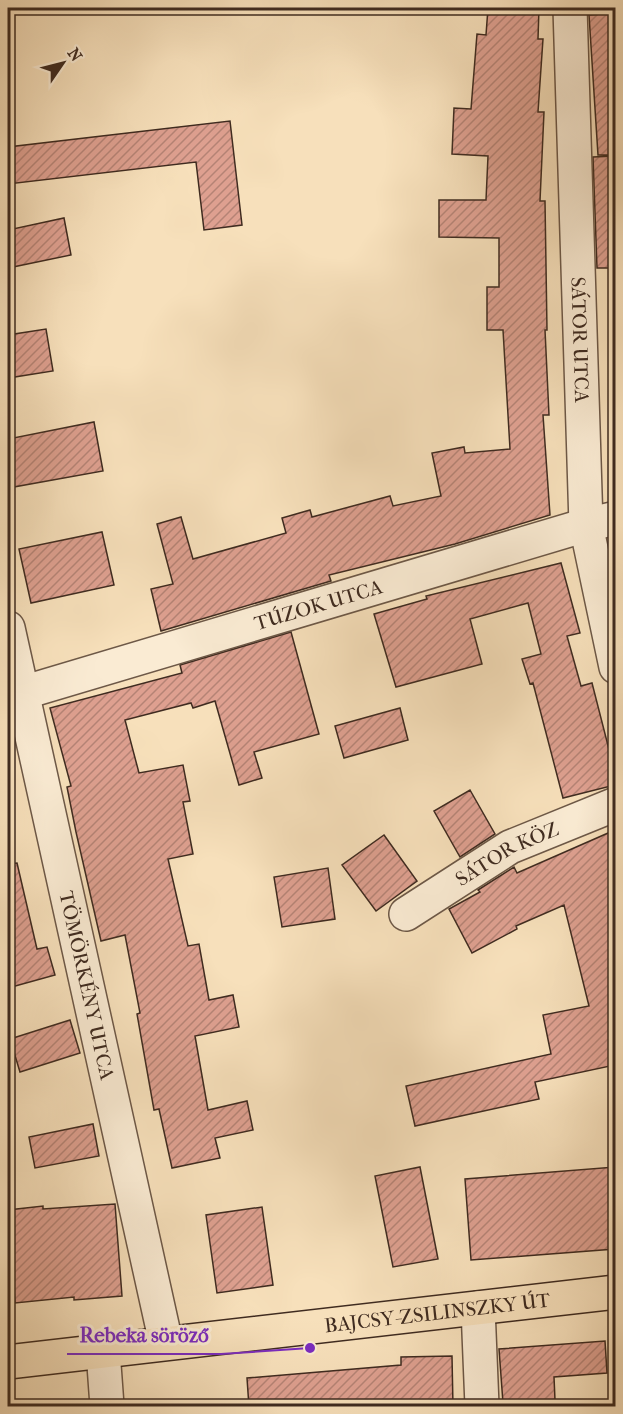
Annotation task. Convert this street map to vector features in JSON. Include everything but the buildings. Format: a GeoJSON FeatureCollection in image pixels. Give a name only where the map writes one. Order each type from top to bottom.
{"type":"FeatureCollection","features":[{"type":"Feature","properties":{"kind":"main road","name":"BAJCSY-ZSILINSZKY ÚT"},"geometry":{"type":"LineString","coordinates":[[8,1362],[615,1292]]}},
{"type":"Feature","properties":{"kind":"street","name":"SÁTOR UTCA"},"geometry":{"type":"LineString","coordinates":[[570,8],[601,521],[615,667]]}},
{"type":"Feature","properties":{"kind":"street","name":"TÚZOK UTCA"},"geometry":{"type":"LineString","coordinates":[[22,693],[601,521]]}},
{"type":"Feature","properties":{"kind":"street","name":"TÖMÖRKÉNY UTCA"},"geometry":{"type":"LineString","coordinates":[[8,628],[166,1343]]}},
{"type":"Feature","properties":{"kind":"street","name":"SÁTOR KÖZ"},"geometry":{"type":"LineString","coordinates":[[406,914],[510,848],[615,804]]}},
{"type":"Feature","properties":{"kind":"street"},"geometry":{"type":"LineString","coordinates":[[478,1308],[482,1407]]}},
{"type":"Feature","properties":{"kind":"street"},"geometry":{"type":"LineString","coordinates":[[103,1351],[107,1407]]}},
{"type":"Feature","properties":{"kind":"place","name":"Rebeka söröző"},"geometry":{"type":"Point","coordinates":[310,1348]}}]}
